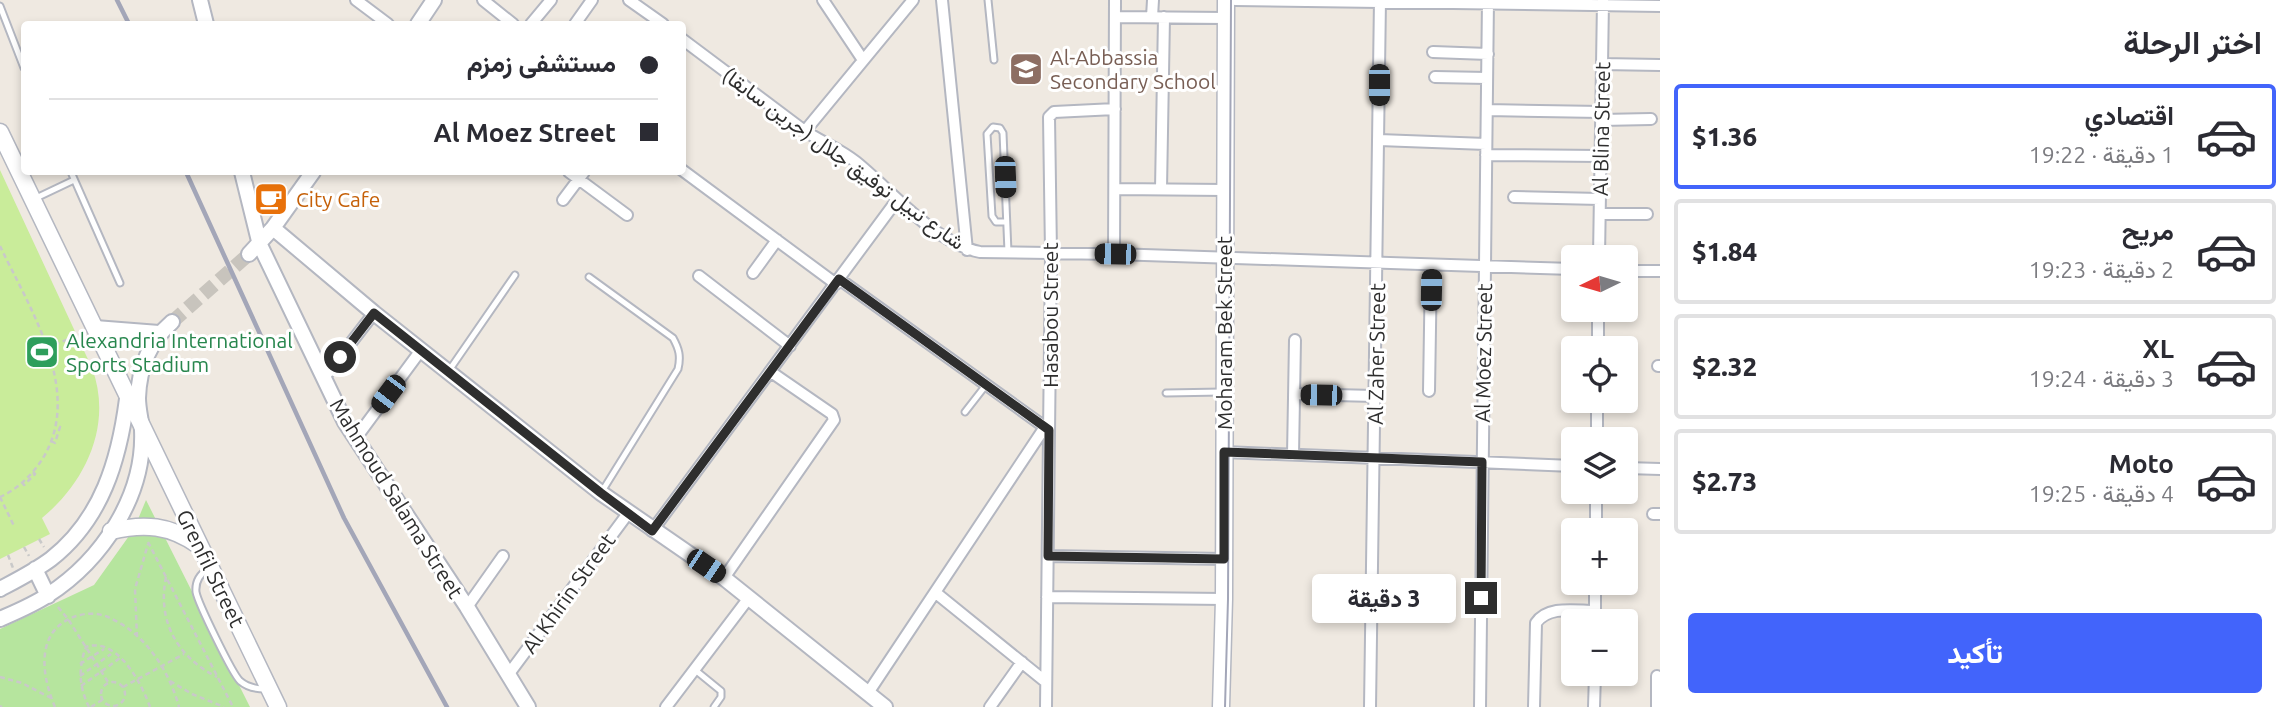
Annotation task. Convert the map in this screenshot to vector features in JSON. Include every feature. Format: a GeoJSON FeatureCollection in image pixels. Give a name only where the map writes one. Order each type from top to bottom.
{"type":"FeatureCollection","features":[{"type":"Feature","properties":{"kind":"main road","name":"Moharam Bek Street"},"geometry":{"type":"LineString","coordinates":[[1221,707],[1224,600],[1226,0]]}},
{"type":"Feature","properties":{"kind":"main road","name":"Grenfil Street"},"geometry":{"type":"LineString","coordinates":[[0,132],[278,707]]}},
{"type":"Feature","properties":{"kind":"main road"},"geometry":{"type":"LineString","coordinates":[[111,531],[133,526],[156,526],[172,530],[201,546]]}},
{"type":"Feature","properties":{"kind":"street"},"geometry":{"type":"LineString","coordinates":[[200,0],[205,21]]}},
{"type":"Feature","properties":{"kind":"street"},"geometry":{"type":"LineString","coordinates":[[356,0],[384,21]]}},
{"type":"Feature","properties":{"kind":"street"},"geometry":{"type":"LineString","coordinates":[[420,21],[434,0]]}},
{"type":"Feature","properties":{"kind":"street"},"geometry":{"type":"LineString","coordinates":[[483,0],[509,21]]}},
{"type":"Feature","properties":{"kind":"street"},"geometry":{"type":"LineString","coordinates":[[534,21],[551,0]]}},
{"type":"Feature","properties":{"kind":"street"},"geometry":{"type":"LineString","coordinates":[[577,21],[592,0]]}},
{"type":"Feature","properties":{"kind":"street"},"geometry":{"type":"LineString","coordinates":[[634,3],[649,0]]}},
{"type":"Feature","properties":{"kind":"street"},"geometry":{"type":"LineString","coordinates":[[823,0],[863,60]]}},
{"type":"Feature","properties":{"kind":"street"},"geometry":{"type":"LineString","coordinates":[[805,131],[913,0]]}},
{"type":"Feature","properties":{"kind":"street"},"geometry":{"type":"LineString","coordinates":[[942,0],[967,250]]}},
{"type":"Feature","properties":{"kind":"street"},"geometry":{"type":"LineString","coordinates":[[1115,0],[1115,254]]}},
{"type":"Feature","properties":{"kind":"street"},"geometry":{"type":"LineString","coordinates":[[1153,0],[1158,17],[1161,190]]}},
{"type":"Feature","properties":{"kind":"street"},"geometry":{"type":"LineString","coordinates":[[1235,0],[1544,2],[1660,6]]}},
{"type":"Feature","properties":{"kind":"street","name":"Al Zaher Street"},"geometry":{"type":"LineString","coordinates":[[1370,707],[1380,1]]}},
{"type":"Feature","properties":{"kind":"street","name":"Al Moez Street"},"geometry":{"type":"LineString","coordinates":[[1480,707],[1488,2]]}},
{"type":"Feature","properties":{"kind":"street"},"geometry":{"type":"LineString","coordinates":[[634,3],[659,21]]}},
{"type":"Feature","properties":{"kind":"street","name":"Al Blina Street"},"geometry":{"type":"LineString","coordinates":[[1599,245],[1603,3]]}},
{"type":"Feature","properties":{"kind":"street"},"geometry":{"type":"LineString","coordinates":[[1115,17],[1226,18]]}},
{"type":"Feature","properties":{"kind":"street","name":"شارع نبيل توفيق جلال (جرين سابقا)"},"geometry":{"type":"LineString","coordinates":[[686,42],[805,131],[856,162],[897,201],[955,245],[967,250],[1561,269]]}},
{"type":"Feature","properties":{"kind":"street"},"geometry":{"type":"LineString","coordinates":[[1433,52],[1488,54]]}},
{"type":"Feature","properties":{"kind":"street"},"geometry":{"type":"LineString","coordinates":[[1602,64],[1660,65]]}},
{"type":"Feature","properties":{"kind":"street"},"geometry":{"type":"LineString","coordinates":[[1435,77],[1487,78]]}},
{"type":"Feature","properties":{"kind":"street","name":"Hasabou Street"},"geometry":{"type":"LineString","coordinates":[[1046,707],[1051,253],[1049,115],[1054,112],[1115,110]]}},
{"type":"Feature","properties":{"kind":"street"},"geometry":{"type":"LineString","coordinates":[[1487,110],[1651,119]]}},
{"type":"Feature","properties":{"kind":"street"},"geometry":{"type":"LineString","coordinates":[[1379,140],[1601,156]]}},
{"type":"Feature","properties":{"kind":"street"},"geometry":{"type":"LineString","coordinates":[[686,173],[1047,429],[868,693]]}},
{"type":"Feature","properties":{"kind":"street","name":"Mahmoud Salama Street"},"geometry":{"type":"LineString","coordinates":[[242,175],[254,249],[323,379],[356,438],[467,607],[528,707]]}},
{"type":"Feature","properties":{"kind":"street"},"geometry":{"type":"LineString","coordinates":[[254,249],[273,228],[311,175]]}},
{"type":"Feature","properties":{"kind":"street"},"geometry":{"type":"LineString","coordinates":[[563,200],[581,175],[627,215]]}},
{"type":"Feature","properties":{"kind":"street"},"geometry":{"type":"LineString","coordinates":[[1115,189],[1225,190]]}},
{"type":"Feature","properties":{"kind":"street"},"geometry":{"type":"LineString","coordinates":[[1514,197],[1600,199]]}},
{"type":"Feature","properties":{"kind":"street"},"geometry":{"type":"LineString","coordinates":[[652,531],[897,201]]}},
{"type":"Feature","properties":{"kind":"street"},"geometry":{"type":"LineString","coordinates":[[1600,214],[1647,214]]}},
{"type":"Feature","properties":{"kind":"street"},"geometry":{"type":"LineString","coordinates":[[273,228],[374,313],[601,493],[652,531],[724,578],[885,707]]}},
{"type":"Feature","properties":{"kind":"street"},"geometry":{"type":"LineString","coordinates":[[753,273],[777,240]]}},
{"type":"Feature","properties":{"kind":"street"},"geometry":{"type":"LineString","coordinates":[[1429,391],[1431,265]]}},
{"type":"Feature","properties":{"kind":"street"},"geometry":{"type":"LineString","coordinates":[[1638,271],[1660,271]]}},
{"type":"Feature","properties":{"kind":"street"},"geometry":{"type":"LineString","coordinates":[[699,276],[790,345]]}},
{"type":"Feature","properties":{"kind":"street"},"geometry":{"type":"LineString","coordinates":[[323,379],[374,313]]}},
{"type":"Feature","properties":{"kind":"street"},"geometry":{"type":"LineString","coordinates":[[0,619],[48,596],[82,568],[111,531],[133,488],[138,470],[142,429],[138,396],[140,379],[150,348],[159,333],[172,322]]}},
{"type":"Feature","properties":{"kind":"street"},"geometry":{"type":"LineString","coordinates":[[95,328],[159,333]]}},
{"type":"Feature","properties":{"kind":"street"},"geometry":{"type":"LineString","coordinates":[[1293,455],[1295,340]]}},
{"type":"Feature","properties":{"kind":"street"},"geometry":{"type":"LineString","coordinates":[[356,438],[421,350]]}},
{"type":"Feature","properties":{"kind":"street"},"geometry":{"type":"LineString","coordinates":[[724,578],[834,419],[832,414],[771,372]]}},
{"type":"Feature","properties":{"kind":"street"},"geometry":{"type":"LineString","coordinates":[[1294,394],[1375,396]]}},
{"type":"Feature","properties":{"kind":"street"},"geometry":{"type":"LineString","coordinates":[[0,589],[35,569],[68,543],[97,505],[117,457],[127,398]]}},
{"type":"Feature","properties":{"kind":"street"},"geometry":{"type":"LineString","coordinates":[[1224,452],[1561,465]]}},
{"type":"Feature","properties":{"kind":"street"},"geometry":{"type":"LineString","coordinates":[[1638,468],[1660,469]]}},
{"type":"Feature","properties":{"kind":"street","name":"Al Khirin Street"},"geometry":{"type":"LineString","coordinates":[[508,675],[629,512]]}},
{"type":"Feature","properties":{"kind":"street"},"geometry":{"type":"LineString","coordinates":[[467,607],[503,556]]}},
{"type":"Feature","properties":{"kind":"street"},"geometry":{"type":"LineString","coordinates":[[1048,556],[1224,559]]}},
{"type":"Feature","properties":{"kind":"street"},"geometry":{"type":"LineString","coordinates":[[35,569],[48,596]]}},
{"type":"Feature","properties":{"kind":"street"},"geometry":{"type":"LineString","coordinates":[[936,593],[1046,682]]}},
{"type":"Feature","properties":{"kind":"street"},"geometry":{"type":"LineString","coordinates":[[1047,597],[1224,600]]}},
{"type":"Feature","properties":{"kind":"street"},"geometry":{"type":"LineString","coordinates":[[666,707],[748,599]]}},
{"type":"Feature","properties":{"kind":"street"},"geometry":{"type":"LineString","coordinates":[[1534,707],[1534,629],[1540,617],[1550,611],[1561,612]]}},
{"type":"Feature","properties":{"kind":"street"},"geometry":{"type":"LineString","coordinates":[[990,707],[1021,662]]}},
{"type":"Feature","properties":{"kind":"street"},"geometry":{"type":"LineString","coordinates":[[1657,676],[1657,707]]}},
{"type":"Feature","properties":{"kind":"street"},"geometry":{"type":"LineString","coordinates":[[1594,707],[1595,686]]}},
{"type":"Feature","properties":{"kind":"lane"},"geometry":{"type":"LineString","coordinates":[[988,0],[994,60]]}},
{"type":"Feature","properties":{"kind":"lane"},"geometry":{"type":"LineString","coordinates":[[0,6],[21,60]]}},
{"type":"Feature","properties":{"kind":"lane"},"geometry":{"type":"LineString","coordinates":[[1006,222],[996,222],[992,218],[988,132],[993,127],[1000,128],[1003,133],[1008,252]]}},
{"type":"Feature","properties":{"kind":"lane"},"geometry":{"type":"LineString","coordinates":[[72,175],[120,283]]}},
{"type":"Feature","properties":{"kind":"lane"},"geometry":{"type":"LineString","coordinates":[[32,201],[74,180]]}},
{"type":"Feature","properties":{"kind":"lane"},"geometry":{"type":"LineString","coordinates":[[448,372],[515,275]]}},
{"type":"Feature","properties":{"kind":"lane"},"geometry":{"type":"LineString","coordinates":[[589,277],[673,338],[680,358],[678,369],[601,493]]}},
{"type":"Feature","properties":{"kind":"lane"},"geometry":{"type":"LineString","coordinates":[[964,412],[986,385]]}},
{"type":"Feature","properties":{"kind":"lane"},"geometry":{"type":"LineString","coordinates":[[1166,393],[1224,392]]}},
{"type":"Feature","properties":{"kind":"lane"},"geometry":{"type":"LineString","coordinates":[[211,567],[204,571],[197,583],[198,598],[235,674],[246,685],[261,689],[270,688]]}},
{"type":"Feature","properties":{"kind":"lane"},"geometry":{"type":"LineString","coordinates":[[694,669],[721,691],[722,695],[713,707]]}},
{"type":"Feature","properties":{"kind":"path"},"geometry":{"type":"LineString","coordinates":[[0,246],[47,348],[56,384],[56,426],[51,441],[33,472],[0,497],[14,526]]}},
{"type":"Feature","properties":{"kind":"path"},"geometry":{"type":"LineString","coordinates":[[47,348],[95,328]]}},
{"type":"Feature","properties":{"kind":"path"},"geometry":{"type":"LineString","coordinates":[[51,441],[55,443],[59,435],[60,427],[56,426]]}},
{"type":"Feature","properties":{"kind":"path"},"geometry":{"type":"LineString","coordinates":[[22,482],[24,485],[30,481],[35,474],[33,472]]}},
{"type":"Feature","properties":{"kind":"path"},"geometry":{"type":"LineString","coordinates":[[137,636],[135,589],[148,542],[233,707]]}},
{"type":"Feature","properties":{"kind":"path"},"geometry":{"type":"LineString","coordinates":[[166,577],[165,618],[176,643],[184,654],[217,677]]}},
{"type":"Feature","properties":{"kind":"path"},"geometry":{"type":"LineString","coordinates":[[48,596],[68,619],[108,682]]}},
{"type":"Feature","properties":{"kind":"path"},"geometry":{"type":"LineString","coordinates":[[55,707],[45,672],[45,645],[54,630],[68,619],[84,614],[100,615],[121,624],[137,636],[162,666],[179,707]]}},
{"type":"Feature","properties":{"kind":"path"},"geometry":{"type":"LineString","coordinates":[[86,647],[93,645],[106,648],[120,658],[138,679],[148,706]]}},
{"type":"Feature","properties":{"kind":"path"},"geometry":{"type":"LineString","coordinates":[[86,647],[80,664],[81,686],[90,707],[103,700]]}},
{"type":"Feature","properties":{"kind":"path"},"geometry":{"type":"LineString","coordinates":[[80,664],[106,648]]}},
{"type":"Feature","properties":{"kind":"path"},"geometry":{"type":"LineString","coordinates":[[80,676],[113,653]]}},
{"type":"Feature","properties":{"kind":"path"},"geometry":{"type":"LineString","coordinates":[[123,687],[184,654]]}},
{"type":"Feature","properties":{"kind":"path"},"geometry":{"type":"LineString","coordinates":[[81,686],[120,658]]}},
{"type":"Feature","properties":{"kind":"path"},"geometry":{"type":"LineString","coordinates":[[0,677],[22,683],[51,698]]}},
{"type":"Feature","properties":{"kind":"path"},"geometry":{"type":"LineString","coordinates":[[170,680],[192,694],[224,707]]}},
{"type":"Feature","properties":{"kind":"path"},"geometry":{"type":"LineString","coordinates":[[108,682],[116,682],[123,687],[125,695],[122,705],[109,705],[103,700],[102,688],[108,682]]}},
{"type":"Feature","properties":{"kind":"green space","name":"Alexandria International Sports Stadium"},"geometry":{"type":"Polygon","coordinates":[[[0,170],[92,368],[98,389],[99,410],[97,431],[83,469],[58,504],[42,518],[50,534],[0,559],[0,170]]]}},
{"type":"Feature","properties":{"kind":"green space"},"geometry":{"type":"Polygon","coordinates":[[[146,500],[250,707],[0,707],[0,629],[94,585],[134,529],[146,500]]]}},
{"type":"Feature","properties":{"kind":"tunnel"},"geometry":{"type":"LineString","coordinates":[[172,322],[249,254]]}},
{"type":"Feature","properties":{"kind":"tram line"},"geometry":{"type":"LineString","coordinates":[[1225,707],[1231,0]]}},
{"type":"Feature","properties":{"kind":"railway"},"geometry":{"type":"LineString","coordinates":[[117,0],[128,21]]}},
{"type":"Feature","properties":{"kind":"railway"},"geometry":{"type":"LineString","coordinates":[[187,175],[344,518],[447,707]]}},
{"type":"Feature","properties":{"kind":"place","name":"Al-Abbassia Secondary School"},"geometry":{"type":"Point","coordinates":[1026,69]}},
{"type":"Feature","properties":{"kind":"place","name":"City Cafe"},"geometry":{"type":"Point","coordinates":[271,199]}},
{"type":"Feature","properties":{"kind":"place","name":"Alexandria International Sports Stadium"},"geometry":{"type":"Point","coordinates":[42,352]}},
{"type":"Feature","properties":{"kind":"route"},"geometry":{"type":"LineString","coordinates":[[340,357],[374,313],[652,531],[839,279],[1049,430],[1048,556],[1224,559],[1224,452],[1482,462],[1481,598]]}}]}
